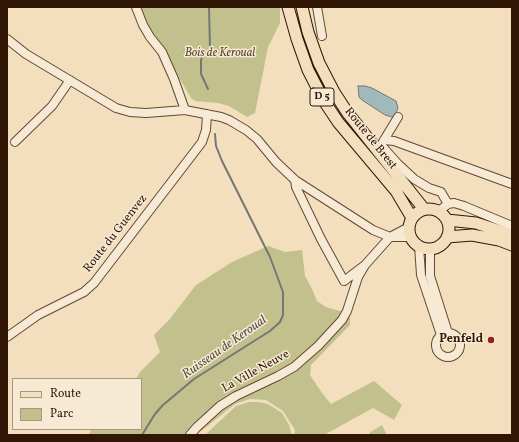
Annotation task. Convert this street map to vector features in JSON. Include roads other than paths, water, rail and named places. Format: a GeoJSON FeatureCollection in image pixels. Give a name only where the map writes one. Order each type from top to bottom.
{"type":"FeatureCollection","features":[{"type":"Feature","properties":{"kind":"main road","name":"Route de Brest"},"geometry":{"type":"LineString","coordinates":[[288,7],[308,70],[324,101],[338,122],[396,191],[410,227]]}},
{"type":"Feature","properties":{"kind":"main road","name":"Route de Brest"},"geometry":{"type":"LineString","coordinates":[[302,7],[308,32],[319,63],[334,92],[347,112],[424,209]]}},
{"type":"Feature","properties":{"kind":"main road"},"geometry":{"type":"LineString","coordinates":[[443,216],[449,225],[447,237],[443,243],[430,249],[419,246],[410,227],[417,212],[424,209],[432,209],[443,216],[476,223],[512,235]]}},
{"type":"Feature","properties":{"kind":"main road"},"geometry":{"type":"LineString","coordinates":[[447,237],[472,235],[499,240],[512,245]]}},
{"type":"Feature","properties":{"kind":"street"},"geometry":{"type":"LineString","coordinates":[[136,7],[143,25],[162,52],[174,79],[185,110]]}},
{"type":"Feature","properties":{"kind":"street"},"geometry":{"type":"LineString","coordinates":[[317,7],[322,36]]}},
{"type":"Feature","properties":{"kind":"street"},"geometry":{"type":"LineString","coordinates":[[8,42],[116,108],[130,112],[146,113],[185,110],[229,120],[246,130],[257,139],[276,162],[295,180],[373,230],[390,237]]}},
{"type":"Feature","properties":{"kind":"street"},"geometry":{"type":"LineString","coordinates":[[15,142],[52,106],[70,80]]}},
{"type":"Feature","properties":{"kind":"street","name":"Route du Guenvez"},"geometry":{"type":"LineString","coordinates":[[7,337],[38,315],[84,292],[94,283],[202,142],[206,130],[207,114]]}},
{"type":"Feature","properties":{"kind":"street"},"geometry":{"type":"LineString","coordinates":[[398,117],[381,145],[414,179],[429,188],[441,192],[448,204]]}},
{"type":"Feature","properties":{"kind":"street"},"geometry":{"type":"LineString","coordinates":[[384,140],[394,141],[512,184]]}},
{"type":"Feature","properties":{"kind":"street"},"geometry":{"type":"LineString","coordinates":[[295,180],[296,188],[320,239],[344,281],[365,265],[390,237],[410,227]]}},
{"type":"Feature","properties":{"kind":"street"},"geometry":{"type":"LineString","coordinates":[[448,204],[454,203],[464,206],[512,226]]}},
{"type":"Feature","properties":{"kind":"street"},"geometry":{"type":"LineString","coordinates":[[443,216],[448,204]]}},
{"type":"Feature","properties":{"kind":"street"},"geometry":{"type":"LineString","coordinates":[[419,246],[421,276],[444,334],[430,276],[430,249]]}},
{"type":"Feature","properties":{"kind":"street","name":"La Ville Neuve"},"geometry":{"type":"LineString","coordinates":[[190,435],[197,426],[220,406],[236,396],[294,367],[318,346],[342,320],[347,311],[358,278],[365,265]]}},
{"type":"Feature","properties":{"kind":"water"},"geometry":{"type":"Polygon","coordinates":[[[358,86],[372,88],[396,101],[398,108],[395,116],[392,117],[385,115],[362,100],[359,97],[358,86]]]}},
{"type":"Feature","properties":{"kind":"waterway","name":"Ruisseau de Keroual"},"geometry":{"type":"LineString","coordinates":[[208,89],[201,74],[201,61],[202,56],[210,49],[209,7]]}},
{"type":"Feature","properties":{"kind":"waterway","name":"Ruisseau de Keroual"},"geometry":{"type":"LineString","coordinates":[[142,435],[155,414],[163,405],[194,379],[270,331],[280,322],[283,315],[283,292],[270,257],[222,161],[216,146],[215,134]]}},
{"type":"Feature","properties":{"kind":"place","name":"Penfeld"},"geometry":{"type":"Point","coordinates":[491,340]}},
{"type":"Feature","properties":{"kind":"park label","name":"Bois de Keroual"},"geometry":{"type":"Point","coordinates":[220,54]}}]}
